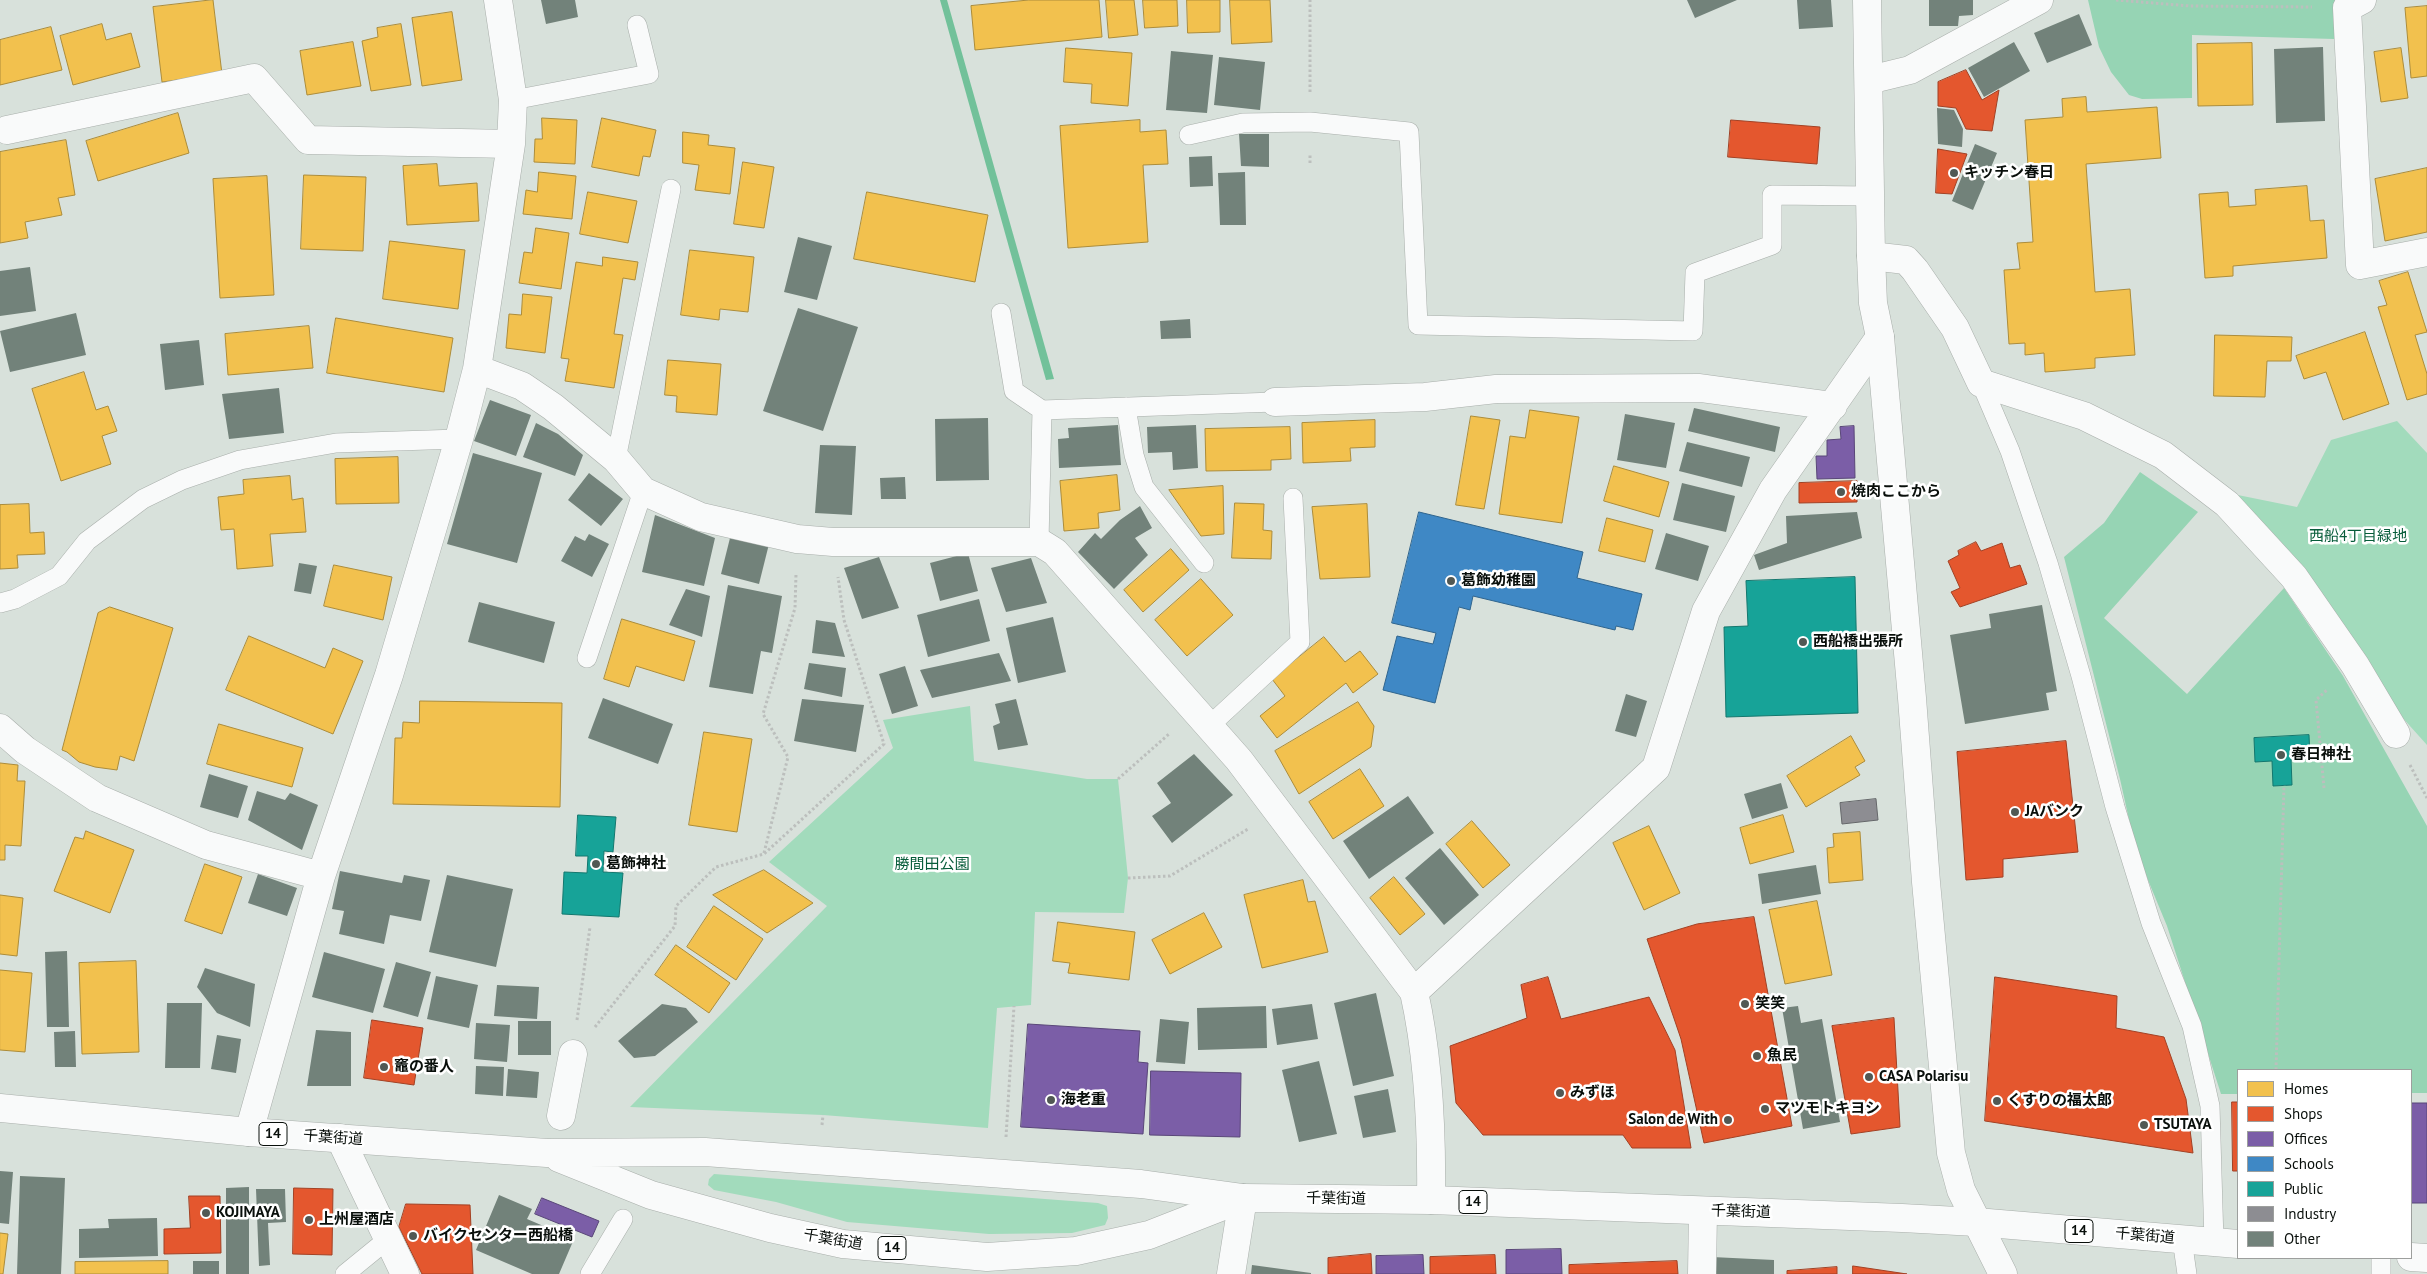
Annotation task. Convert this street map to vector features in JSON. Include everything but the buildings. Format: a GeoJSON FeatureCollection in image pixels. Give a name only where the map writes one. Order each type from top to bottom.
{"type":"FeatureCollection","features":[{"type":"Feature","properties":{"kind":"main road"},"geometry":{"type":"LineString","coordinates":[[249,1132],[321,876],[389,675],[459,439],[476,369],[511,144],[513,100],[498,0]]}},
{"type":"Feature","properties":{"kind":"main road"},"geometry":{"type":"LineString","coordinates":[[1866,0],[1870,256],[1873,303],[1880,337],[1951,1153],[1961,1190],[2004,1274]]}},
{"type":"Feature","properties":{"kind":"main road"},"geometry":{"type":"LineString","coordinates":[[1868,80],[1910,70],[2039,0]]}},
{"type":"Feature","properties":{"kind":"main road"},"geometry":{"type":"LineString","coordinates":[[2355,4],[2360,265],[2427,252]]}},
{"type":"Feature","properties":{"kind":"main road"},"geometry":{"type":"LineString","coordinates":[[8,130],[254,78],[308,140],[511,144]]}},
{"type":"Feature","properties":{"kind":"main road"},"geometry":{"type":"LineString","coordinates":[[1870,256],[1906,260],[1915,270],[1955,328],[1981,383],[2084,416],[2162,455],[2234,511],[2294,577],[2355,665],[2396,734]]}},
{"type":"Feature","properties":{"kind":"main road"},"geometry":{"type":"LineString","coordinates":[[1414,992],[1656,768],[1706,611],[1773,490],[1880,337]]}},
{"type":"Feature","properties":{"kind":"main road"},"geometry":{"type":"LineString","coordinates":[[476,369],[522,386],[552,407],[616,459],[643,491],[701,517],[797,538],[833,542],[1039,542],[1055,552],[1239,760],[1414,992],[1423,1032],[1432,1168],[1432,1200]]}},
{"type":"Feature","properties":{"kind":"main road"},"geometry":{"type":"LineString","coordinates":[[1275,402],[1425,397],[1496,390],[1700,388],[1833,406]]}},
{"type":"Feature","properties":{"kind":"main road"},"geometry":{"type":"LineString","coordinates":[[0,728],[24,750],[97,798],[206,845],[321,876]]}},
{"type":"Feature","properties":{"kind":"main road"},"geometry":{"type":"LineString","coordinates":[[561,1116],[573,1054]]}},
{"type":"Feature","properties":{"kind":"main road","name":"千葉街道"},"geometry":{"type":"LineString","coordinates":[[0,1108],[249,1132],[547,1153],[715,1153],[1141,1184],[1243,1198],[1432,1200],[1976,1222],[2226,1243]]}},
{"type":"Feature","properties":{"kind":"main road"},"geometry":{"type":"LineString","coordinates":[[340,1138],[405,1274]]}},
{"type":"Feature","properties":{"kind":"main road","name":"千葉街道"},"geometry":{"type":"LineString","coordinates":[[547,1153],[650,1195],[770,1228],[843,1244],[987,1257],[1076,1250],[1149,1235],[1243,1198]]}},
{"type":"Feature","properties":{"kind":"main road"},"geometry":{"type":"LineString","coordinates":[[1231,1274],[1243,1198]]}},
{"type":"Feature","properties":{"kind":"main road"},"geometry":{"type":"LineString","coordinates":[[1702,1274],[1703,1211]]}},
{"type":"Feature","properties":{"kind":"main road"},"geometry":{"type":"LineString","coordinates":[[2412,1257],[2427,1258]]}},
{"type":"Feature","properties":{"kind":"lane"},"geometry":{"type":"LineString","coordinates":[[513,100],[649,74],[637,25]]}},
{"type":"Feature","properties":{"kind":"lane"},"geometry":{"type":"LineString","coordinates":[[1188,135],[1243,124],[1310,122],[1409,132],[1418,325],[1693,331],[1695,273],[1772,245],[1772,195],[1870,196]]}},
{"type":"Feature","properties":{"kind":"lane"},"geometry":{"type":"LineString","coordinates":[[616,459],[671,189]]}},
{"type":"Feature","properties":{"kind":"lane"},"geometry":{"type":"LineString","coordinates":[[1001,313],[1014,390],[1042,410],[1275,402]]}},
{"type":"Feature","properties":{"kind":"lane"},"geometry":{"type":"LineString","coordinates":[[1981,383],[2010,451],[2048,563],[2082,676],[2115,807],[2151,923],[2192,1026],[2210,1106],[2226,1243]]}},
{"type":"Feature","properties":{"kind":"lane"},"geometry":{"type":"LineString","coordinates":[[1126,407],[1134,455],[1144,487],[1204,563]]}},
{"type":"Feature","properties":{"kind":"lane"},"geometry":{"type":"LineString","coordinates":[[1039,542],[1042,410]]}},
{"type":"Feature","properties":{"kind":"lane"},"geometry":{"type":"LineString","coordinates":[[0,603],[15,599],[59,576],[87,542],[143,499],[182,480],[240,460],[336,443],[459,439]]}},
{"type":"Feature","properties":{"kind":"lane"},"geometry":{"type":"LineString","coordinates":[[587,658],[643,491]]}},
{"type":"Feature","properties":{"kind":"lane"},"geometry":{"type":"LineString","coordinates":[[1202,719],[1300,642],[1293,498]]}},
{"type":"Feature","properties":{"kind":"lane"},"geometry":{"type":"LineString","coordinates":[[590,1274],[623,1219]]}},
{"type":"Feature","properties":{"kind":"lane"},"geometry":{"type":"LineString","coordinates":[[345,1274],[388,1239]]}},
{"type":"Feature","properties":{"kind":"lane"},"geometry":{"type":"LineString","coordinates":[[2182,1239],[2187,1274]]}},
{"type":"Feature","properties":{"kind":"lane"},"geometry":{"type":"LineString","coordinates":[[2381,1259],[2381,1274]]}},
{"type":"Feature","properties":{"kind":"path"},"geometry":{"type":"LineString","coordinates":[[1310,0],[1310,163]]}},
{"type":"Feature","properties":{"kind":"path"},"geometry":{"type":"LineString","coordinates":[[2116,0],[2190,6],[2355,4]]}},
{"type":"Feature","properties":{"kind":"path"},"geometry":{"type":"LineString","coordinates":[[764,854],[788,757],[762,714],[795,608],[797,538]]}},
{"type":"Feature","properties":{"kind":"path"},"geometry":{"type":"LineString","coordinates":[[573,1054],[675,926],[676,906],[716,867],[764,854],[884,744],[844,620],[833,542]]}},
{"type":"Feature","properties":{"kind":"path"},"geometry":{"type":"LineString","coordinates":[[2324,788],[2316,700],[2355,665]]}},
{"type":"Feature","properties":{"kind":"path"},"geometry":{"type":"LineString","coordinates":[[1118,779],[1202,719]]}},
{"type":"Feature","properties":{"kind":"path"},"geometry":{"type":"LineString","coordinates":[[2276,1069],[2284,785]]}},
{"type":"Feature","properties":{"kind":"path"},"geometry":{"type":"LineString","coordinates":[[1128,878],[1170,876],[1278,810]]}},
{"type":"Feature","properties":{"kind":"path"},"geometry":{"type":"LineString","coordinates":[[582,986],[590,927]]}},
{"type":"Feature","properties":{"kind":"path"},"geometry":{"type":"LineString","coordinates":[[1006,1138],[1014,1006]]}},
{"type":"Feature","properties":{"kind":"path"},"geometry":{"type":"LineString","coordinates":[[821,1128],[823,1115]]}},
{"type":"Feature","properties":{"kind":"green space","name":"西船4丁目緑地"},"geometry":{"type":"Polygon","coordinates":[[[2397,421],[2427,453],[2427,745],[2375,687],[2223,492],[2297,507],[2331,440],[2397,421]]]}},
{"type":"Feature","properties":{"kind":"green space","name":"勝間田公園"},"geometry":{"type":"Polygon","coordinates":[[[970,706],[974,761],[1087,779],[1118,779],[1128,878],[1124,913],[1035,912],[1031,1005],[997,1008],[988,1128],[823,1115],[630,1107],[827,906],[769,862],[893,748],[883,720],[970,706]]]}},
{"type":"Feature","properties":{"kind":"green space"},"geometry":{"type":"Polygon","coordinates":[[[714,1174],[1098,1203],[1107,1206],[1108,1218],[1105,1225],[1072,1233],[989,1234],[847,1222],[776,1202],[714,1190],[708,1185],[709,1179],[714,1174]]]}},
{"type":"Feature","properties":{"kind":"shaded area"},"geometry":{"type":"Polygon","coordinates":[[[940,0],[947,0],[1054,379],[1046,380],[940,0]]]}},
{"type":"Feature","properties":{"kind":"shaded area"},"geometry":{"type":"Polygon","coordinates":[[[2088,0],[2345,0],[2335,17],[2334,39],[2192,35],[2192,98],[2142,99],[2129,95],[2111,72],[2099,47],[2088,0]]]}},
{"type":"Feature","properties":{"kind":"shaded area"},"geometry":{"type":"Polygon","coordinates":[[[2140,472],[2198,512],[2104,618],[2187,694],[2284,588],[2343,676],[2427,826],[2427,1093],[2412,1093],[2412,1069],[2237,1069],[2237,1094],[2221,1094],[2167,926],[2136,851],[2120,779],[2064,557],[2104,523],[2140,472]]]}},
{"type":"Feature","properties":{"kind":"place","name":"キッチン春日"},"geometry":{"type":"Point","coordinates":[1954,173]}},
{"type":"Feature","properties":{"kind":"place","name":"焼肉ここから"},"geometry":{"type":"Point","coordinates":[1841,492]}},
{"type":"Feature","properties":{"kind":"place","name":"葛飾幼稚園"},"geometry":{"type":"Point","coordinates":[1451,581]}},
{"type":"Feature","properties":{"kind":"place","name":"西船橋出張所"},"geometry":{"type":"Point","coordinates":[1803,642]}},
{"type":"Feature","properties":{"kind":"place","name":"春日神社"},"geometry":{"type":"Point","coordinates":[2281,755]}},
{"type":"Feature","properties":{"kind":"place","name":"JAバンク"},"geometry":{"type":"Point","coordinates":[2015,812]}},
{"type":"Feature","properties":{"kind":"place","name":"葛飾神社"},"geometry":{"type":"Point","coordinates":[596,864]}},
{"type":"Feature","properties":{"kind":"place","name":"笑笑"},"geometry":{"type":"Point","coordinates":[1745,1004]}},
{"type":"Feature","properties":{"kind":"place","name":"魚民"},"geometry":{"type":"Point","coordinates":[1757,1056]}},
{"type":"Feature","properties":{"kind":"place","name":"竈の番人"},"geometry":{"type":"Point","coordinates":[384,1067]}},
{"type":"Feature","properties":{"kind":"place","name":"CASA Polarisu"},"geometry":{"type":"Point","coordinates":[1869,1077]}},
{"type":"Feature","properties":{"kind":"place","name":"みずほ"},"geometry":{"type":"Point","coordinates":[1560,1093]}},
{"type":"Feature","properties":{"kind":"place","name":"海老重"},"geometry":{"type":"Point","coordinates":[1051,1100]}},
{"type":"Feature","properties":{"kind":"place","name":"くすりの福太郎"},"geometry":{"type":"Point","coordinates":[1997,1101]}},
{"type":"Feature","properties":{"kind":"place","name":"マツモトキヨシ"},"geometry":{"type":"Point","coordinates":[1765,1109]}},
{"type":"Feature","properties":{"kind":"place","name":"Salon de With"},"geometry":{"type":"Point","coordinates":[1728,1120]}},
{"type":"Feature","properties":{"kind":"place","name":"TSUTAYA"},"geometry":{"type":"Point","coordinates":[2144,1125]}},
{"type":"Feature","properties":{"kind":"place","name":"KOJIMAYA"},"geometry":{"type":"Point","coordinates":[206,1213]}},
{"type":"Feature","properties":{"kind":"place","name":"上州屋酒店"},"geometry":{"type":"Point","coordinates":[309,1220]}},
{"type":"Feature","properties":{"kind":"place","name":"バイクセンター西船橋"},"geometry":{"type":"Point","coordinates":[413,1236]}}]}
